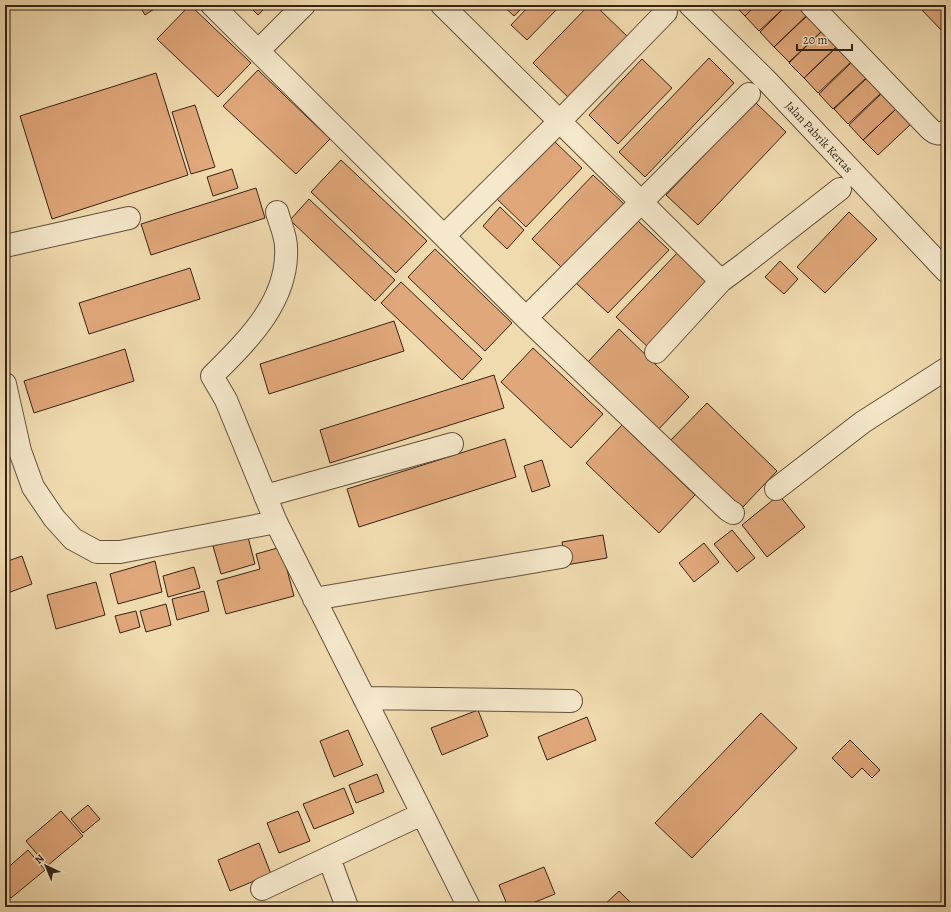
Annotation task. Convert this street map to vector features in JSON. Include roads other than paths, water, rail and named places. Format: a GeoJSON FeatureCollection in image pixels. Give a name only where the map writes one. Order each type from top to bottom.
{"type":"FeatureCollection","features":[{"type":"Feature","properties":{"kind":"street"},"geometry":{"type":"LineString","coordinates":[[258,51],[304,5]]}},
{"type":"Feature","properties":{"kind":"street"},"geometry":{"type":"LineString","coordinates":[[442,5],[721,281]]}},
{"type":"Feature","properties":{"kind":"street","name":"Jalan Pabrik Kertas"},"geometry":{"type":"LineString","coordinates":[[690,5],[767,81],[946,271]]}},
{"type":"Feature","properties":{"kind":"street"},"geometry":{"type":"LineString","coordinates":[[811,5],[934,133],[946,131]]}},
{"type":"Feature","properties":{"kind":"street"},"geometry":{"type":"LineString","coordinates":[[214,6],[526,318],[728,510],[733,513]]}},
{"type":"Feature","properties":{"kind":"street"},"geometry":{"type":"LineString","coordinates":[[444,236],[559,122],[666,12]]}},
{"type":"Feature","properties":{"kind":"street"},"geometry":{"type":"LineString","coordinates":[[526,318],[749,94]]}},
{"type":"Feature","properties":{"kind":"street"},"geometry":{"type":"LineString","coordinates":[[656,352],[721,281],[840,189]]}},
{"type":"Feature","properties":{"kind":"street"},"geometry":{"type":"LineString","coordinates":[[277,212],[286,245],[286,266],[278,292],[269,310],[255,330],[212,376],[226,400],[276,522],[469,907]]}},
{"type":"Feature","properties":{"kind":"street"},"geometry":{"type":"LineString","coordinates":[[5,246],[129,218]]}},
{"type":"Feature","properties":{"kind":"street"},"geometry":{"type":"LineString","coordinates":[[776,489],[863,422],[946,369]]}},
{"type":"Feature","properties":{"kind":"street"},"geometry":{"type":"LineString","coordinates":[[5,384],[20,451],[34,486],[54,518],[73,539],[97,552],[120,552],[276,522]]}},
{"type":"Feature","properties":{"kind":"street"},"geometry":{"type":"LineString","coordinates":[[265,496],[452,444]]}},
{"type":"Feature","properties":{"kind":"street"},"geometry":{"type":"LineString","coordinates":[[314,599],[560,556]]}},
{"type":"Feature","properties":{"kind":"street"},"geometry":{"type":"LineString","coordinates":[[364,698],[571,701]]}},
{"type":"Feature","properties":{"kind":"street"},"geometry":{"type":"LineString","coordinates":[[262,889],[422,814]]}},
{"type":"Feature","properties":{"kind":"street"},"geometry":{"type":"LineString","coordinates":[[329,858],[347,907]]}}]}
